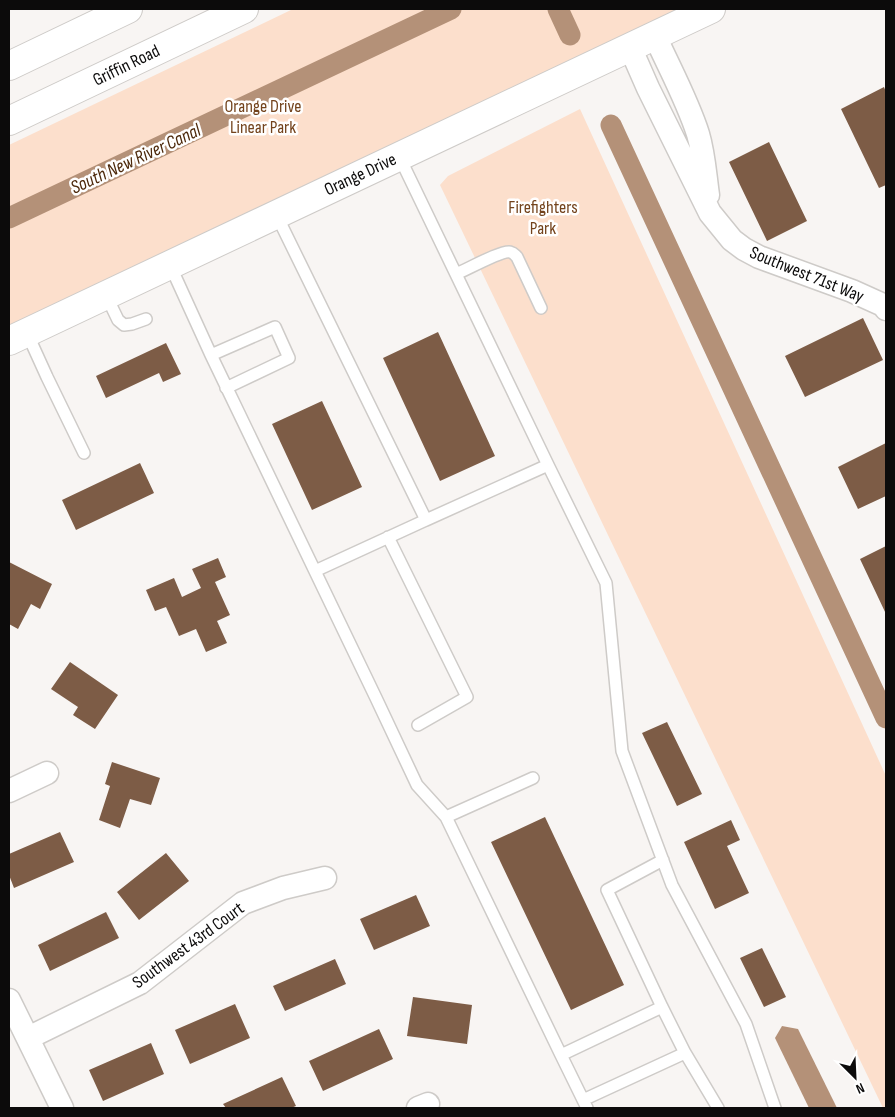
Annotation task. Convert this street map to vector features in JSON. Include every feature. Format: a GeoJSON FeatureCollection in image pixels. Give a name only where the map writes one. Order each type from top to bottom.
{"type":"FeatureCollection","features":[{"type":"Feature","properties":{"kind":"street"},"geometry":{"type":"LineString","coordinates":[[9,66],[128,9]]}},
{"type":"Feature","properties":{"kind":"street","name":"Griffin Road"},"geometry":{"type":"LineString","coordinates":[[9,121],[244,9]]}},
{"type":"Feature","properties":{"kind":"street","name":"Orange Drive"},"geometry":{"type":"LineString","coordinates":[[18,337],[711,9]]}},
{"type":"Feature","properties":{"kind":"street"},"geometry":{"type":"LineString","coordinates":[[655,36],[698,134],[703,156],[710,213]]}},
{"type":"Feature","properties":{"kind":"street","name":"Southwest 71st Way"},"geometry":{"type":"LineString","coordinates":[[630,47],[648,88],[710,213],[732,240],[759,258],[852,291],[883,305],[886,309]]}},
{"type":"Feature","properties":{"kind":"street"},"geometry":{"type":"LineString","coordinates":[[9,791],[47,773]]}},
{"type":"Feature","properties":{"kind":"street","name":"Southwest 43rd Court"},"geometry":{"type":"LineString","coordinates":[[28,1038],[140,983],[242,903],[283,888],[325,878]]}},
{"type":"Feature","properties":{"kind":"street"},"geometry":{"type":"LineString","coordinates":[[9,1000],[62,1108]]}},
{"type":"Feature","properties":{"kind":"lane"},"geometry":{"type":"LineString","coordinates":[[399,156],[606,583],[622,751],[672,885],[746,1024],[776,1108]]}},
{"type":"Feature","properties":{"kind":"lane"},"geometry":{"type":"LineString","coordinates":[[276,214],[426,520]]}},
{"type":"Feature","properties":{"kind":"lane"},"geometry":{"type":"LineString","coordinates":[[456,274],[500,254],[513,253],[517,257],[541,308]]}},
{"type":"Feature","properties":{"kind":"lane"},"geometry":{"type":"LineString","coordinates":[[170,265],[226,388],[417,785],[446,817],[585,1104],[685,1053],[684,1051]]}},
{"type":"Feature","properties":{"kind":"lane"},"geometry":{"type":"LineString","coordinates":[[106,295],[118,320],[124,325],[146,319]]}},
{"type":"Feature","properties":{"kind":"lane"},"geometry":{"type":"LineString","coordinates":[[211,356],[275,326],[289,358],[226,388]]}},
{"type":"Feature","properties":{"kind":"lane"},"geometry":{"type":"LineString","coordinates":[[18,337],[47,377],[84,453]]}},
{"type":"Feature","properties":{"kind":"lane"},"geometry":{"type":"LineString","coordinates":[[315,571],[548,465]]}},
{"type":"Feature","properties":{"kind":"lane"},"geometry":{"type":"LineString","coordinates":[[388,537],[467,697],[418,725]]}},
{"type":"Feature","properties":{"kind":"lane"},"geometry":{"type":"LineString","coordinates":[[446,817],[533,778]]}},
{"type":"Feature","properties":{"kind":"lane"},"geometry":{"type":"LineString","coordinates":[[663,860],[608,890],[684,1051],[718,1108]]}},
{"type":"Feature","properties":{"kind":"lane"},"geometry":{"type":"LineString","coordinates":[[562,1054],[662,1007]]}},
{"type":"Feature","properties":{"kind":"green space","name":"Orange Drive Linear Park"},"geometry":{"type":"Polygon","coordinates":[[[293,9],[684,9],[9,331],[9,145],[293,9]]]}},
{"type":"Feature","properties":{"kind":"green space","name":"Firefighters Park"},"geometry":{"type":"Polygon","coordinates":[[[580,109],[886,776],[886,1108],[883,1108],[440,185],[448,176],[580,109]]]}},
{"type":"Feature","properties":{"kind":"shaded area"},"geometry":{"type":"Polygon","coordinates":[[[782,1026],[798,1029],[837,1108],[809,1108],[775,1038],[782,1026]]]}},
{"type":"Feature","properties":{"kind":"building"},"geometry":{"type":"Polygon","coordinates":[[[884,87],[886,92],[886,185],[879,188],[841,109],[884,87]]]}},
{"type":"Feature","properties":{"kind":"building"},"geometry":{"type":"Polygon","coordinates":[[[769,142],[807,221],[767,241],[729,162],[769,142]]]}},
{"type":"Feature","properties":{"kind":"building"},"geometry":{"type":"Polygon","coordinates":[[[863,318],[883,360],[805,397],[785,356],[863,318]]]}},
{"type":"Feature","properties":{"kind":"building"},"geometry":{"type":"Polygon","coordinates":[[[438,332],[495,456],[440,481],[383,358],[438,332]]]}},
{"type":"Feature","properties":{"kind":"building"},"geometry":{"type":"Polygon","coordinates":[[[166,343],[181,374],[163,382],[159,373],[106,398],[96,376],[166,343]]]}},
{"type":"Feature","properties":{"kind":"building"},"geometry":{"type":"Polygon","coordinates":[[[322,401],[362,487],[312,510],[272,424],[322,401]]]}},
{"type":"Feature","properties":{"kind":"building"},"geometry":{"type":"Polygon","coordinates":[[[886,443],[886,496],[858,509],[838,467],[886,443]]]}},
{"type":"Feature","properties":{"kind":"building"},"geometry":{"type":"Polygon","coordinates":[[[140,463],[154,493],[76,530],[62,500],[140,463]]]}},
{"type":"Feature","properties":{"kind":"building"},"geometry":{"type":"Polygon","coordinates":[[[886,546],[886,614],[860,559],[886,546]]]}},
{"type":"Feature","properties":{"kind":"building"},"geometry":{"type":"Polygon","coordinates":[[[218,558],[226,577],[215,582],[230,615],[217,621],[227,643],[206,652],[196,629],[179,636],[166,607],[155,611],[146,590],[174,578],[182,597],[201,588],[192,569],[218,558]]]}},
{"type":"Feature","properties":{"kind":"building"},"geometry":{"type":"Polygon","coordinates":[[[9,562],[52,584],[40,609],[31,604],[18,629],[9,624],[9,562]]]}},
{"type":"Feature","properties":{"kind":"building"},"geometry":{"type":"Polygon","coordinates":[[[70,662],[118,695],[95,729],[73,715],[78,707],[51,689],[70,662]]]}},
{"type":"Feature","properties":{"kind":"building"},"geometry":{"type":"Polygon","coordinates":[[[667,722],[702,794],[677,806],[642,733],[667,722]]]}},
{"type":"Feature","properties":{"kind":"building"},"geometry":{"type":"Polygon","coordinates":[[[112,762],[160,778],[151,805],[130,799],[120,828],[99,820],[110,786],[105,784],[112,762]]]}},
{"type":"Feature","properties":{"kind":"building"},"geometry":{"type":"Polygon","coordinates":[[[545,817],[624,985],[571,1010],[491,842],[545,817]]]}},
{"type":"Feature","properties":{"kind":"building"},"geometry":{"type":"Polygon","coordinates":[[[731,820],[740,840],[727,846],[749,893],[715,909],[684,842],[731,820]]]}},
{"type":"Feature","properties":{"kind":"building"},"geometry":{"type":"Polygon","coordinates":[[[60,832],[74,862],[14,888],[9,875],[9,854],[60,832]]]}},
{"type":"Feature","properties":{"kind":"building"},"geometry":{"type":"Polygon","coordinates":[[[166,853],[189,881],[139,920],[117,892],[166,853]]]}},
{"type":"Feature","properties":{"kind":"building"},"geometry":{"type":"Polygon","coordinates":[[[416,895],[430,926],[374,950],[360,919],[416,895]]]}},
{"type":"Feature","properties":{"kind":"building"},"geometry":{"type":"Polygon","coordinates":[[[106,912],[119,938],[50,971],[38,945],[106,912]]]}},
{"type":"Feature","properties":{"kind":"building"},"geometry":{"type":"Polygon","coordinates":[[[762,948],[786,997],[764,1007],[740,958],[762,948]]]}},
{"type":"Feature","properties":{"kind":"building"},"geometry":{"type":"Polygon","coordinates":[[[335,959],[346,984],[285,1011],[273,986],[335,959]]]}},
{"type":"Feature","properties":{"kind":"building"},"geometry":{"type":"Polygon","coordinates":[[[413,997],[472,1005],[467,1044],[407,1036],[413,997]]]}},
{"type":"Feature","properties":{"kind":"building"},"geometry":{"type":"Polygon","coordinates":[[[235,1004],[250,1038],[190,1064],[175,1030],[235,1004]]]}},
{"type":"Feature","properties":{"kind":"building"},"geometry":{"type":"Polygon","coordinates":[[[379,1029],[393,1059],[323,1091],[309,1061],[379,1029]]]}},
{"type":"Feature","properties":{"kind":"building"},"geometry":{"type":"Polygon","coordinates":[[[151,1043],[164,1074],[103,1101],[89,1070],[151,1043]]]}},
{"type":"Feature","properties":{"kind":"building"},"geometry":{"type":"Polygon","coordinates":[[[282,1077],[296,1106],[291,1108],[226,1108],[223,1104],[282,1077]]]}},
{"type":"Feature","properties":{"kind":"waterway","name":"South New River Canal"},"geometry":{"type":"LineString","coordinates":[[9,218],[451,9]]}},
{"type":"Feature","properties":{"kind":"waterway"},"geometry":{"type":"LineString","coordinates":[[558,9],[570,35]]}},
{"type":"Feature","properties":{"kind":"waterway"},"geometry":{"type":"LineString","coordinates":[[611,125],[886,718]]}}]}
